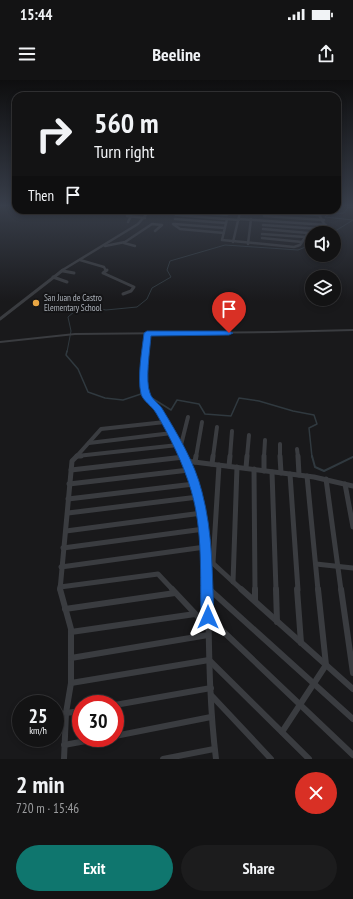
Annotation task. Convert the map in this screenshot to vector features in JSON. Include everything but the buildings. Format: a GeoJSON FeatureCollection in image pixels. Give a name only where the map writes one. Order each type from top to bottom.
{"type":"FeatureCollection","features":[{"type":"Feature","properties":{"kind":"street"},"geometry":{"type":"LineString","coordinates":[[0,319],[53,277],[117,238]]}},
{"type":"Feature","properties":{"kind":"street"},"geometry":{"type":"LineString","coordinates":[[103,247],[123,242],[130,238]]}},
{"type":"Feature","properties":{"kind":"street"},"geometry":{"type":"LineString","coordinates":[[223,238],[222,240],[248,244],[294,247],[300,245],[305,238]]}},
{"type":"Feature","properties":{"kind":"street"},"geometry":{"type":"LineString","coordinates":[[233,242],[234,238]]}},
{"type":"Feature","properties":{"kind":"street"},"geometry":{"type":"LineString","coordinates":[[248,244],[249,238]]}},
{"type":"Feature","properties":{"kind":"street"},"geometry":{"type":"LineString","coordinates":[[261,244],[262,238],[302,242]]}},
{"type":"Feature","properties":{"kind":"street"},"geometry":{"type":"LineString","coordinates":[[123,242],[135,246]]}},
{"type":"Feature","properties":{"kind":"street"},"geometry":{"type":"LineString","coordinates":[[80,260],[104,267],[107,270],[103,274],[134,288],[123,294]]}},
{"type":"Feature","properties":{"kind":"street"},"geometry":{"type":"LineString","coordinates":[[62,271],[74,273]]}},
{"type":"Feature","properties":{"kind":"street"},"geometry":{"type":"LineString","coordinates":[[53,277],[67,282]]}},
{"type":"Feature","properties":{"kind":"street"},"geometry":{"type":"LineString","coordinates":[[0,342],[68,334],[353,330]]}},
{"type":"Feature","properties":{"kind":"street"},"geometry":{"type":"LineString","coordinates":[[147,333],[144,386],[146,396],[158,408],[185,459],[202,513],[208,588],[208,635],[212,696],[211,717],[216,759]]}},
{"type":"Feature","properties":{"kind":"street"},"geometry":{"type":"LineString","coordinates":[[179,447],[188,416]]}},
{"type":"Feature","properties":{"kind":"street"},"geometry":{"type":"LineString","coordinates":[[72,744],[64,745],[66,713],[71,683],[71,632],[60,587],[72,461],[98,431],[105,428],[165,422]]}},
{"type":"Feature","properties":{"kind":"street"},"geometry":{"type":"LineString","coordinates":[[195,462],[202,422]]}},
{"type":"Feature","properties":{"kind":"street"},"geometry":{"type":"LineString","coordinates":[[212,464],[217,427]]}},
{"type":"Feature","properties":{"kind":"street"},"geometry":{"type":"LineString","coordinates":[[229,466],[232,431]]}},
{"type":"Feature","properties":{"kind":"street"},"geometry":{"type":"LineString","coordinates":[[88,443],[172,433]]}},
{"type":"Feature","properties":{"kind":"street"},"geometry":{"type":"LineString","coordinates":[[246,468],[249,435]]}},
{"type":"Feature","properties":{"kind":"street"},"geometry":{"type":"LineString","coordinates":[[264,471],[265,440]]}},
{"type":"Feature","properties":{"kind":"street"},"geometry":{"type":"LineString","coordinates":[[280,444],[281,473]]}},
{"type":"Feature","properties":{"kind":"street"},"geometry":{"type":"LineString","coordinates":[[77,456],[179,447]]}},
{"type":"Feature","properties":{"kind":"street"},"geometry":{"type":"LineString","coordinates":[[297,449],[299,475]]}},
{"type":"Feature","properties":{"kind":"street"},"geometry":{"type":"LineString","coordinates":[[71,470],[185,459],[195,462],[326,479],[353,486]]}},
{"type":"Feature","properties":{"kind":"street"},"geometry":{"type":"LineString","coordinates":[[213,563],[219,465]]}},
{"type":"Feature","properties":{"kind":"street"},"geometry":{"type":"LineString","coordinates":[[233,582],[237,467]]}},
{"type":"Feature","properties":{"kind":"street"},"geometry":{"type":"LineString","coordinates":[[254,469],[254,601]]}},
{"type":"Feature","properties":{"kind":"street"},"geometry":{"type":"LineString","coordinates":[[69,484],[189,470]]}},
{"type":"Feature","properties":{"kind":"street"},"geometry":{"type":"LineString","coordinates":[[272,472],[277,622]]}},
{"type":"Feature","properties":{"kind":"street"},"geometry":{"type":"LineString","coordinates":[[290,474],[301,643]]}},
{"type":"Feature","properties":{"kind":"street"},"geometry":{"type":"LineString","coordinates":[[282,732],[326,665],[307,476]]}},
{"type":"Feature","properties":{"kind":"street"},"geometry":{"type":"LineString","coordinates":[[326,479],[353,673]]}},
{"type":"Feature","properties":{"kind":"street"},"geometry":{"type":"LineString","coordinates":[[68,499],[194,484]]}},
{"type":"Feature","properties":{"kind":"street"},"geometry":{"type":"LineString","coordinates":[[345,484],[353,527]]}},
{"type":"Feature","properties":{"kind":"street"},"geometry":{"type":"LineString","coordinates":[[68,513],[198,497]]}},
{"type":"Feature","properties":{"kind":"street"},"geometry":{"type":"LineString","coordinates":[[66,531],[202,513]]}},
{"type":"Feature","properties":{"kind":"street"},"geometry":{"type":"LineString","coordinates":[[63,548],[204,529]]}},
{"type":"Feature","properties":{"kind":"street"},"geometry":{"type":"LineString","coordinates":[[61,567],[205,547]]}},
{"type":"Feature","properties":{"kind":"street"},"geometry":{"type":"LineString","coordinates":[[206,557],[353,689]]}},
{"type":"Feature","properties":{"kind":"street"},"geometry":{"type":"LineString","coordinates":[[316,564],[353,568]]}},
{"type":"Feature","properties":{"kind":"street"},"geometry":{"type":"LineString","coordinates":[[60,587],[158,574],[202,621],[208,619]]}},
{"type":"Feature","properties":{"kind":"street"},"geometry":{"type":"LineString","coordinates":[[208,588],[353,719]]}},
{"type":"Feature","properties":{"kind":"street"},"geometry":{"type":"LineString","coordinates":[[65,609],[175,593]]}},
{"type":"Feature","properties":{"kind":"street"},"geometry":{"type":"LineString","coordinates":[[71,632],[195,614]]}},
{"type":"Feature","properties":{"kind":"street"},"geometry":{"type":"LineString","coordinates":[[208,619],[353,755]]}},
{"type":"Feature","properties":{"kind":"street"},"geometry":{"type":"LineString","coordinates":[[71,658],[208,635]]}},
{"type":"Feature","properties":{"kind":"street"},"geometry":{"type":"LineString","coordinates":[[71,683],[209,660]]}},
{"type":"Feature","properties":{"kind":"street"},"geometry":{"type":"LineString","coordinates":[[209,660],[309,759]]}},
{"type":"Feature","properties":{"kind":"street"},"geometry":{"type":"LineString","coordinates":[[124,703],[211,688]]}},
{"type":"Feature","properties":{"kind":"street"},"geometry":{"type":"LineString","coordinates":[[212,696],[271,759]]}},
{"type":"Feature","properties":{"kind":"street"},"geometry":{"type":"LineString","coordinates":[[66,713],[72,712]]}},
{"type":"Feature","properties":{"kind":"street"},"geometry":{"type":"LineString","coordinates":[[124,734],[211,717]]}},
{"type":"Feature","properties":{"kind":"street"},"geometry":{"type":"LineString","coordinates":[[64,747],[64,759]]}},
{"type":"Feature","properties":{"kind":"street"},"geometry":{"type":"LineString","coordinates":[[163,759],[214,749]]}},
{"type":"Feature","properties":{"kind":"waterway"},"geometry":{"type":"LineString","coordinates":[[67,352],[71,331],[68,317],[81,306],[106,310],[137,307],[147,299],[152,288],[171,277],[167,270],[170,261],[225,245],[298,250],[305,247]]}},
{"type":"Feature","properties":{"kind":"waterway"},"geometry":{"type":"LineString","coordinates":[[67,351],[66,355],[78,369],[88,392],[105,398],[123,400],[144,393]]}},
{"type":"Feature","properties":{"kind":"waterway"},"geometry":{"type":"LineString","coordinates":[[147,395],[171,410],[177,400],[199,404],[205,414],[231,416],[239,398],[259,401],[293,411],[314,415],[317,424],[309,428],[312,457]]}},
{"type":"Feature","properties":{"kind":"waterway"},"geometry":{"type":"LineString","coordinates":[[312,456],[315,467],[324,471],[353,457]]}},
{"type":"Feature","properties":{"kind":"place","name":"San Juan de Castro Elementary School"},"geometry":{"type":"Point","coordinates":[36,303]}},
{"type":"Feature","properties":{"kind":"route"},"geometry":{"type":"LineString","coordinates":[[208,617],[208,588],[204,529],[197,491],[186,461],[168,425],[158,408],[146,396],[144,386],[144,370],[147,333],[229,333]]}}]}
